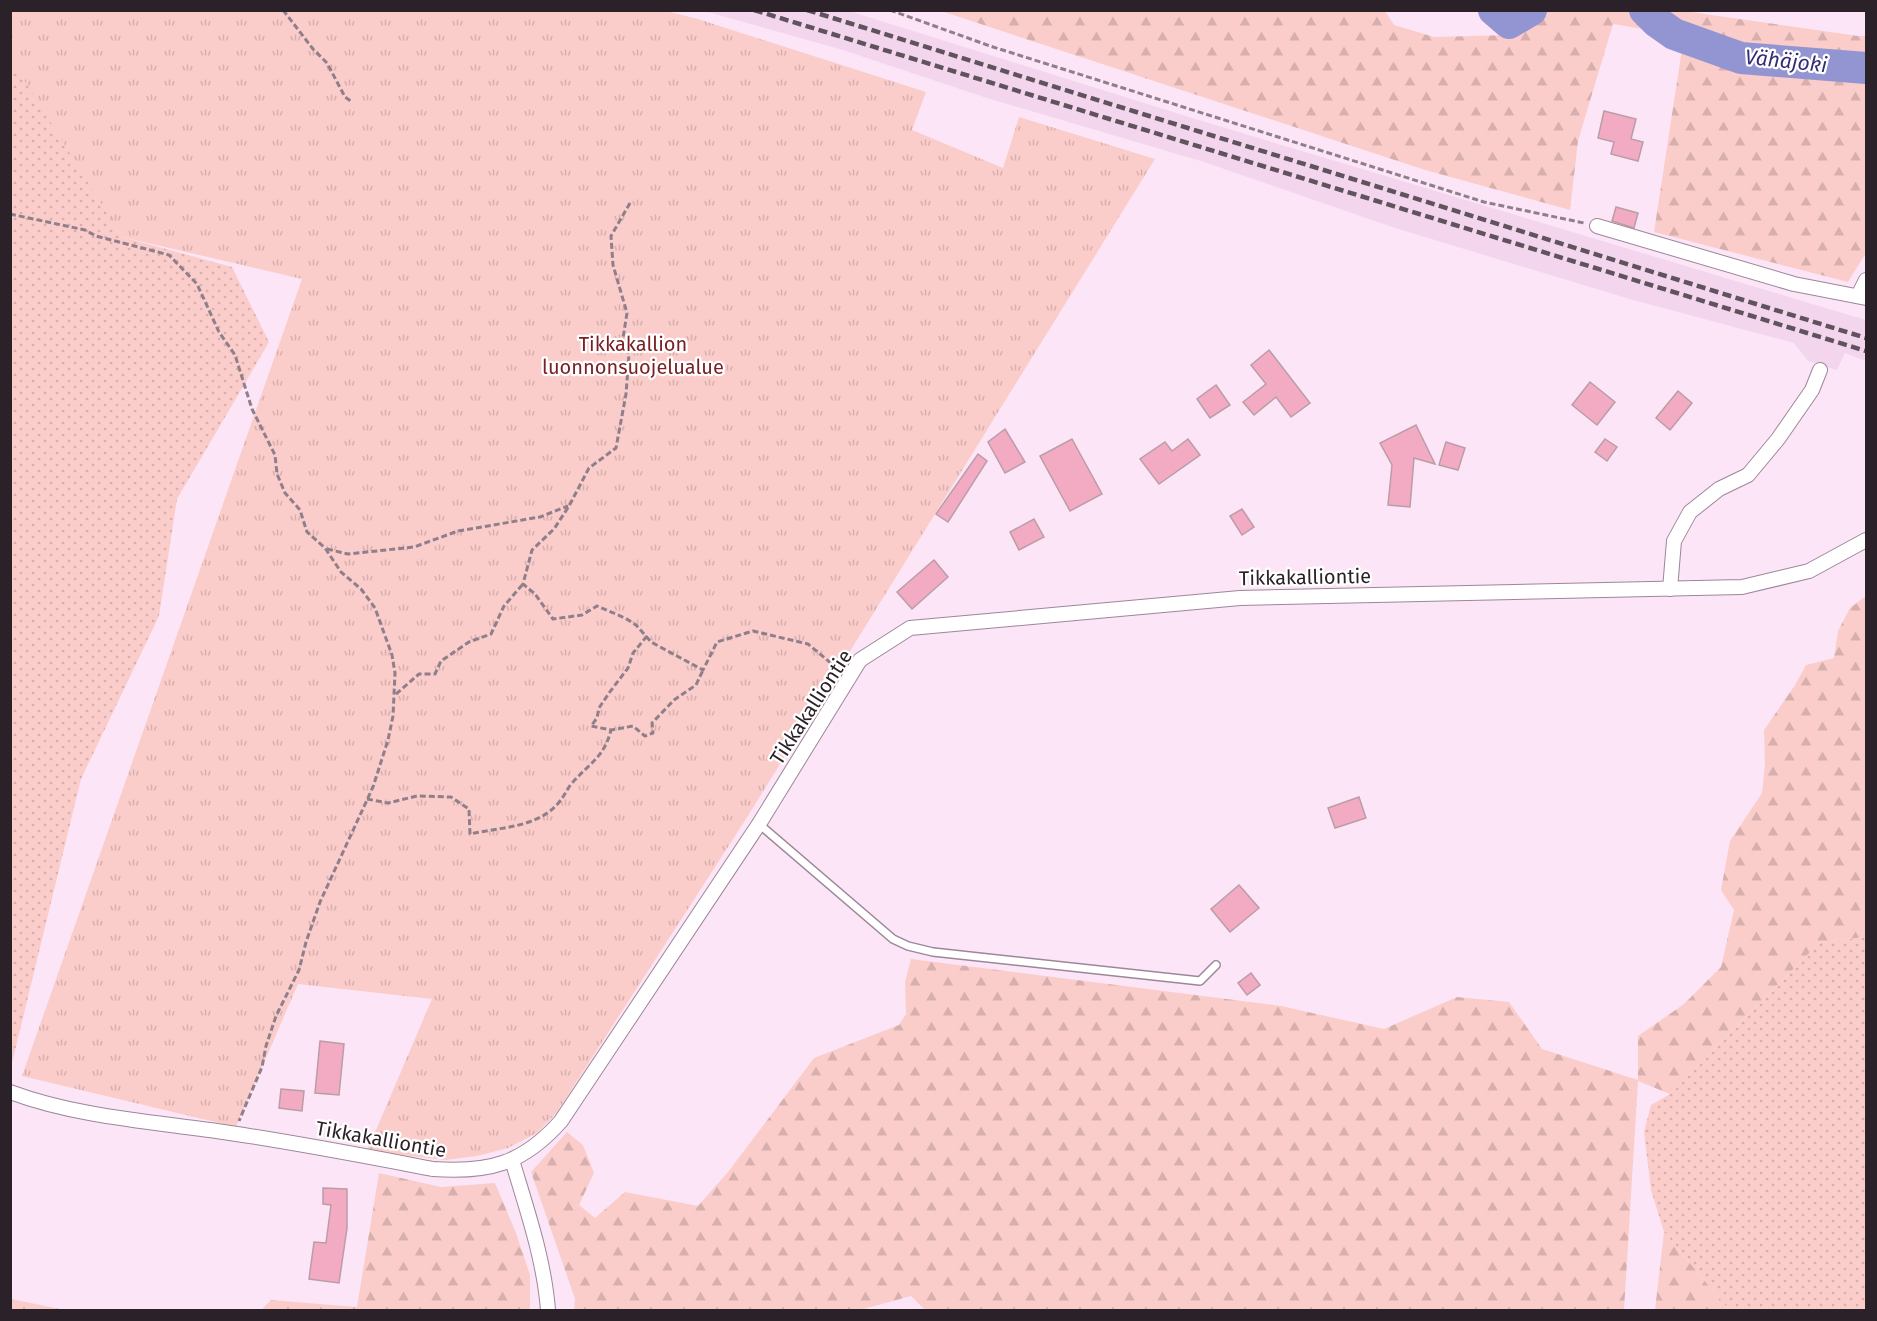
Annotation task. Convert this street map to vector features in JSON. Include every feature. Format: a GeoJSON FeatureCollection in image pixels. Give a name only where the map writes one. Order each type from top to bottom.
{"type":"FeatureCollection","features":[{"type":"Feature","properties":{"kind":"street"},"geometry":{"type":"LineString","coordinates":[[1597,226],[1794,284],[1862,297],[1866,280]]}},
{"type":"Feature","properties":{"kind":"street"},"geometry":{"type":"LineString","coordinates":[[1670,589],[1674,541],[1690,512],[1719,489],[1748,475],[1778,439],[1808,395],[1820,370]]}},
{"type":"Feature","properties":{"kind":"street","name":"Tikkakalliontie"},"geometry":{"type":"LineString","coordinates":[[10,1092],[95,1114],[233,1133],[433,1169],[453,1171],[473,1169],[512,1161],[531,1150],[561,1121],[759,824],[860,660],[910,628],[1240,598],[1742,587],[1809,571],[1866,540]]}},
{"type":"Feature","properties":{"kind":"street"},"geometry":{"type":"LineString","coordinates":[[512,1161],[539,1252],[546,1285],[548,1311]]}},
{"type":"Feature","properties":{"kind":"lane"},"geometry":{"type":"LineString","coordinates":[[759,824],[893,939],[908,946],[933,952],[1200,981],[1216,965]]}},
{"type":"Feature","properties":{"kind":"path"},"geometry":{"type":"LineString","coordinates":[[283,10],[313,49],[327,63],[345,98],[352,102]]}},
{"type":"Feature","properties":{"kind":"path"},"geometry":{"type":"LineString","coordinates":[[890,10],[990,46],[1484,202],[1597,226]]}},
{"type":"Feature","properties":{"kind":"path"},"geometry":{"type":"LineString","coordinates":[[395,695],[419,674],[435,674],[441,661],[469,642],[491,634],[504,606],[523,584],[532,550],[555,529],[590,468],[616,448],[626,394],[629,354],[623,338],[627,314],[613,265],[611,236],[630,203]]}},
{"type":"Feature","properties":{"kind":"path"},"geometry":{"type":"LineString","coordinates":[[10,214],[85,230],[96,236],[169,255],[197,284],[219,332],[235,355],[252,409],[275,455],[277,474],[285,493],[300,510],[307,532],[325,548],[341,572],[361,589],[375,608],[392,655],[395,695],[388,740],[373,787],[320,902],[299,970],[276,1016],[262,1067],[233,1133]]}},
{"type":"Feature","properties":{"kind":"path"},"geometry":{"type":"LineString","coordinates":[[325,548],[348,554],[414,547],[458,531],[540,517],[569,506]]}},
{"type":"Feature","properties":{"kind":"path"},"geometry":{"type":"LineString","coordinates":[[523,584],[535,594],[553,620],[582,615],[597,606],[625,618],[636,625],[651,642],[704,670]]}},
{"type":"Feature","properties":{"kind":"path"},"geometry":{"type":"LineString","coordinates":[[647,636],[633,653],[628,668],[599,708],[597,718],[591,726],[611,730],[633,726],[645,736],[653,733],[652,723],[674,700],[696,685],[717,642],[753,631],[808,644],[849,677]]}},
{"type":"Feature","properties":{"kind":"path"},"geometry":{"type":"LineString","coordinates":[[367,799],[388,803],[417,796],[451,797],[469,809],[470,834],[511,827],[541,817],[560,802],[572,783],[593,763],[607,745],[611,730]]}},
{"type":"Feature","properties":{"kind":"shaded area"},"geometry":{"type":"Polygon","coordinates":[[[704,11],[849,11],[1202,121],[1866,320],[1866,361],[1845,353],[1837,370],[1808,361],[1794,343],[1633,300],[1395,228],[1204,162],[987,98],[843,50],[704,11]]]}},
{"type":"Feature","properties":{"kind":"green space"},"geometry":{"type":"Polygon","coordinates":[[[1677,10],[1866,36],[1866,253],[1848,282],[1654,232],[1684,36],[1613,24],[1578,141],[1570,210],[1425,170],[941,11],[1385,11],[1394,25],[1434,37],[1509,35],[1525,11],[1677,10]]]}},
{"type":"Feature","properties":{"kind":"green space","name":"Tikkakallion luonnonsuojelualue"},"geometry":{"type":"Polygon","coordinates":[[[11,11],[666,11],[698,19],[926,92],[912,130],[1003,168],[1019,117],[1155,159],[746,819],[557,1112],[537,1133],[508,1148],[477,1156],[446,1160],[367,1151],[432,999],[298,984],[236,1127],[22,1076],[302,279],[122,237],[11,59],[11,11]]]}},
{"type":"Feature","properties":{"kind":"green space"},"geometry":{"type":"Polygon","coordinates":[[[11,54],[122,237],[232,267],[269,342],[177,499],[159,616],[81,779],[11,1067],[11,54]]]}},
{"type":"Feature","properties":{"kind":"green space"},"geometry":{"type":"Polygon","coordinates":[[[1866,596],[1866,937],[1820,942],[1670,1094],[1638,1081],[1624,1310],[925,1310],[911,1296],[860,1310],[574,1310],[575,1299],[531,1172],[567,1132],[583,1145],[594,1173],[579,1205],[595,1218],[625,1192],[698,1206],[728,1172],[814,1058],[899,1025],[906,1014],[905,982],[911,959],[1281,1006],[1384,1029],[1457,997],[1509,1002],[1542,1049],[1638,1080],[1638,1036],[1684,1004],[1721,967],[1734,910],[1721,890],[1730,841],[1762,793],[1765,765],[1764,730],[1806,665],[1834,658],[1838,631],[1850,608],[1866,596]]]}},
{"type":"Feature","properties":{"kind":"green space"},"geometry":{"type":"Polygon","coordinates":[[[1866,937],[1866,1310],[1729,1310],[1664,1232],[1651,1190],[1644,1132],[1651,1105],[1670,1094],[1820,942],[1866,937]]]}},
{"type":"Feature","properties":{"kind":"green space"},"geometry":{"type":"Polygon","coordinates":[[[379,1173],[441,1187],[495,1183],[516,1233],[530,1275],[530,1310],[261,1310],[271,1300],[357,1307],[379,1173]]]}},
{"type":"Feature","properties":{"kind":"green space"},"geometry":{"type":"Polygon","coordinates":[[[1664,1232],[1729,1310],[1655,1310],[1664,1232]]]}},
{"type":"Feature","properties":{"kind":"green space"},"geometry":{"type":"Polygon","coordinates":[[[11,1299],[65,1310],[11,1310],[11,1299]]]}},
{"type":"Feature","properties":{"kind":"building"},"geometry":{"type":"Polygon","coordinates":[[[1604,111],[1636,119],[1631,139],[1643,142],[1638,161],[1611,154],[1614,142],[1598,138],[1604,111]]]}},
{"type":"Feature","properties":{"kind":"building"},"geometry":{"type":"Polygon","coordinates":[[[1616,207],[1638,213],[1634,228],[1612,221],[1616,207]]]}},
{"type":"Feature","properties":{"kind":"building"},"geometry":{"type":"Polygon","coordinates":[[[1269,350],[1310,403],[1291,417],[1276,397],[1254,415],[1243,402],[1266,384],[1251,365],[1269,350]]]}},
{"type":"Feature","properties":{"kind":"building"},"geometry":{"type":"Polygon","coordinates":[[[1590,382],[1615,402],[1597,425],[1572,405],[1590,382]]]}},
{"type":"Feature","properties":{"kind":"building"},"geometry":{"type":"Polygon","coordinates":[[[1216,385],[1230,405],[1210,418],[1197,399],[1216,385]]]}},
{"type":"Feature","properties":{"kind":"building"},"geometry":{"type":"Polygon","coordinates":[[[1678,391],[1692,403],[1670,430],[1656,418],[1678,391]]]}},
{"type":"Feature","properties":{"kind":"building"},"geometry":{"type":"Polygon","coordinates":[[[1416,425],[1435,464],[1414,458],[1410,507],[1388,505],[1392,465],[1380,443],[1416,425]]]}},
{"type":"Feature","properties":{"kind":"building"},"geometry":{"type":"Polygon","coordinates":[[[1005,429],[1025,462],[1005,473],[988,442],[1005,429]]]}},
{"type":"Feature","properties":{"kind":"building"},"geometry":{"type":"Polygon","coordinates":[[[1072,439],[1102,494],[1070,511],[1040,456],[1072,439]]]}},
{"type":"Feature","properties":{"kind":"building"},"geometry":{"type":"Polygon","coordinates":[[[1188,439],[1200,455],[1159,484],[1140,459],[1165,442],[1172,451],[1188,439]]]}},
{"type":"Feature","properties":{"kind":"building"},"geometry":{"type":"Polygon","coordinates":[[[1605,439],[1617,447],[1607,461],[1595,452],[1605,439]]]}},
{"type":"Feature","properties":{"kind":"building"},"geometry":{"type":"Polygon","coordinates":[[[1446,442],[1465,448],[1458,470],[1439,465],[1446,442]]]}},
{"type":"Feature","properties":{"kind":"building"},"geometry":{"type":"Polygon","coordinates":[[[978,454],[987,461],[948,522],[936,514],[978,454]]]}},
{"type":"Feature","properties":{"kind":"building"},"geometry":{"type":"Polygon","coordinates":[[[1242,509],[1254,527],[1242,535],[1230,516],[1242,509]]]}},
{"type":"Feature","properties":{"kind":"building"},"geometry":{"type":"Polygon","coordinates":[[[1034,519],[1044,537],[1019,550],[1010,532],[1034,519]]]}},
{"type":"Feature","properties":{"kind":"building"},"geometry":{"type":"Polygon","coordinates":[[[934,560],[948,577],[912,609],[897,592],[934,560]]]}},
{"type":"Feature","properties":{"kind":"building"},"geometry":{"type":"Polygon","coordinates":[[[1359,797],[1366,818],[1335,828],[1328,808],[1359,797]]]}},
{"type":"Feature","properties":{"kind":"building"},"geometry":{"type":"Polygon","coordinates":[[[1239,885],[1259,908],[1230,932],[1211,909],[1239,885]]]}},
{"type":"Feature","properties":{"kind":"building"},"geometry":{"type":"Polygon","coordinates":[[[1251,973],[1260,985],[1247,995],[1238,983],[1251,973]]]}},
{"type":"Feature","properties":{"kind":"building"},"geometry":{"type":"Polygon","coordinates":[[[320,1041],[344,1044],[339,1095],[315,1093],[320,1041]]]}},
{"type":"Feature","properties":{"kind":"building"},"geometry":{"type":"Polygon","coordinates":[[[281,1089],[304,1091],[302,1111],[279,1108],[281,1089]]]}},
{"type":"Feature","properties":{"kind":"building"},"geometry":{"type":"Polygon","coordinates":[[[323,1188],[347,1189],[347,1228],[339,1283],[309,1279],[314,1242],[326,1243],[331,1205],[323,1204],[323,1188]]]}},
{"type":"Feature","properties":{"kind":"waterway","name":"Vähäjoki"},"geometry":{"type":"LineString","coordinates":[[1494,10],[1509,23],[1531,10]]}},
{"type":"Feature","properties":{"kind":"waterway","name":"Vähäjoki"},"geometry":{"type":"LineString","coordinates":[[1645,10],[1674,34],[1741,58],[1866,68]]}},
{"type":"Feature","properties":{"kind":"railway"},"geometry":{"type":"LineString","coordinates":[[754,10],[1866,351]]}},
{"type":"Feature","properties":{"kind":"railway"},"geometry":{"type":"LineString","coordinates":[[807,10],[1866,338]]}}]}
